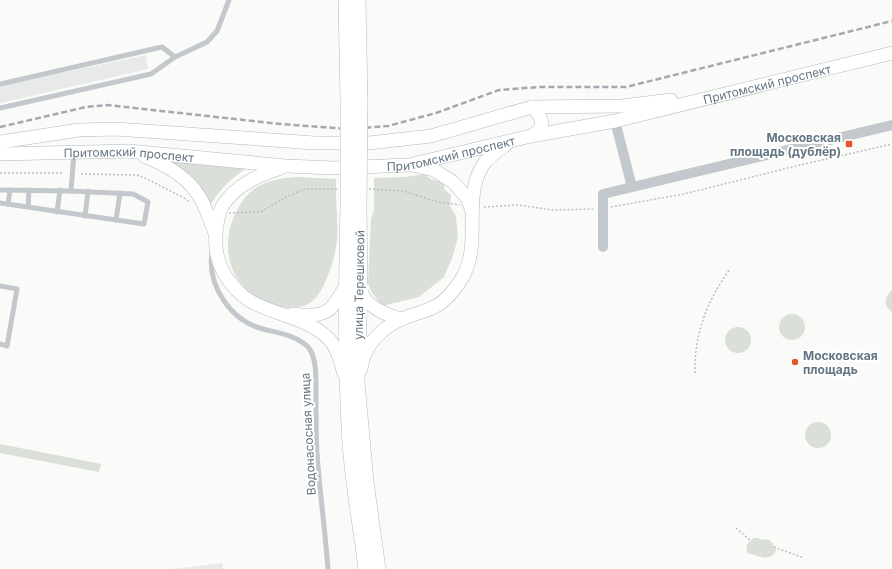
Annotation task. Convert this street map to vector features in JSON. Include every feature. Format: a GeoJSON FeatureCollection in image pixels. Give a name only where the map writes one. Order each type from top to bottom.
{"type":"FeatureCollection","features":[{"type":"Feature","properties":{"kind":"main road","name":"улица Терешковой"},"geometry":{"type":"LineString","coordinates":[[346,0],[354,102]]}},
{"type":"Feature","properties":{"kind":"main road","name":"улица Терешковой"},"geometry":{"type":"LineString","coordinates":[[358,0],[354,102],[352,383],[350,444],[366,569]]}},
{"type":"Feature","properties":{"kind":"main road","name":"Притомский проспект"},"geometry":{"type":"LineString","coordinates":[[0,142],[79,130],[116,129],[314,143],[369,144],[431,136],[532,107],[622,106],[680,99],[892,46]]}},
{"type":"Feature","properties":{"kind":"main road","name":"Притомский проспект"},"geometry":{"type":"LineString","coordinates":[[0,154],[129,151],[286,166],[334,168],[409,165],[513,140],[615,121],[892,53]]}},
{"type":"Feature","properties":{"kind":"main road"},"geometry":{"type":"LineString","coordinates":[[532,107],[537,111],[542,123],[542,128],[538,133],[532,136]]}},
{"type":"Feature","properties":{"kind":"main road"},"geometry":{"type":"LineString","coordinates":[[74,152],[68,147],[67,140],[69,135],[79,130]]}},
{"type":"Feature","properties":{"kind":"main road"},"geometry":{"type":"LineString","coordinates":[[352,383],[370,345],[383,331],[401,319],[437,306],[452,292],[462,279],[468,265],[473,246],[478,178],[483,165],[491,156],[513,140]]}},
{"type":"Feature","properties":{"kind":"main road"},"geometry":{"type":"LineString","coordinates":[[129,151],[157,161],[185,179],[199,196],[206,209],[215,233]]}},
{"type":"Feature","properties":{"kind":"main road"},"geometry":{"type":"LineString","coordinates":[[409,165],[434,170],[453,182],[476,210]]}},
{"type":"Feature","properties":{"kind":"main road"},"geometry":{"type":"LineString","coordinates":[[286,166],[260,175],[247,182],[233,193],[223,205],[219,213],[215,233],[216,249],[221,268],[231,285],[242,297],[259,306],[316,328],[328,338],[337,350],[352,383]]}},
{"type":"Feature","properties":{"kind":"main road"},"geometry":{"type":"LineString","coordinates":[[271,311],[305,316],[324,312],[353,287],[375,308],[387,315],[401,319]]}},
{"type":"Feature","properties":{"kind":"main road","name":"улица Терешковой"},"geometry":{"type":"LineString","coordinates":[[352,383],[378,569]]}},
{"type":"Feature","properties":{"kind":"street"},"geometry":{"type":"LineString","coordinates":[[615,121],[632,187]]}},
{"type":"Feature","properties":{"kind":"street"},"geometry":{"type":"LineString","coordinates":[[603,247],[603,194],[892,125]]}},
{"type":"Feature","properties":{"kind":"lane"},"geometry":{"type":"LineString","coordinates":[[0,108],[152,74],[175,57],[207,42],[217,31],[229,0]]}},
{"type":"Feature","properties":{"kind":"lane"},"geometry":{"type":"LineString","coordinates":[[0,84],[162,47],[175,57]]}},
{"type":"Feature","properties":{"kind":"lane"},"geometry":{"type":"LineString","coordinates":[[71,190],[74,152]]}},
{"type":"Feature","properties":{"kind":"lane"},"geometry":{"type":"LineString","coordinates":[[0,190],[71,190],[134,194],[148,202],[144,224],[0,203]]}},
{"type":"Feature","properties":{"kind":"lane"},"geometry":{"type":"LineString","coordinates":[[8,204],[10,190]]}},
{"type":"Feature","properties":{"kind":"lane"},"geometry":{"type":"LineString","coordinates":[[28,207],[29,190]]}},
{"type":"Feature","properties":{"kind":"lane"},"geometry":{"type":"LineString","coordinates":[[57,212],[60,190]]}},
{"type":"Feature","properties":{"kind":"lane"},"geometry":{"type":"LineString","coordinates":[[85,216],[88,191]]}},
{"type":"Feature","properties":{"kind":"lane"},"geometry":{"type":"LineString","coordinates":[[116,220],[120,193]]}},
{"type":"Feature","properties":{"kind":"lane","name":"Водонасосная улица"},"geometry":{"type":"LineString","coordinates":[[215,233],[212,258],[212,276],[224,301],[239,318],[251,325],[285,334],[302,343],[308,347],[314,360],[316,378],[317,454],[328,569]]}},
{"type":"Feature","properties":{"kind":"lane"},"geometry":{"type":"LineString","coordinates":[[0,286],[17,289],[7,346],[0,344]]}},
{"type":"Feature","properties":{"kind":"path"},"geometry":{"type":"LineString","coordinates":[[476,210],[518,205],[553,210],[603,208],[684,194],[892,144]]}},
{"type":"Feature","properties":{"kind":"path"},"geometry":{"type":"LineString","coordinates":[[0,173],[64,173]]}},
{"type":"Feature","properties":{"kind":"path"},"geometry":{"type":"LineString","coordinates":[[81,174],[130,174],[141,176],[186,199],[194,207],[206,209]]}},
{"type":"Feature","properties":{"kind":"path"},"geometry":{"type":"LineString","coordinates":[[695,373],[697,346],[705,312],[711,298],[730,269]]}},
{"type":"Feature","properties":{"kind":"path"},"geometry":{"type":"LineString","coordinates":[[736,528],[750,540]]}},
{"type":"Feature","properties":{"kind":"path"},"geometry":{"type":"LineString","coordinates":[[774,547],[804,558]]}},
{"type":"Feature","properties":{"kind":"shaded area"},"geometry":{"type":"Polygon","coordinates":[[[146,55],[148,69],[0,103],[0,86],[146,55]]]}},
{"type":"Feature","properties":{"kind":"shaded area"},"geometry":{"type":"Polygon","coordinates":[[[171,158],[247,168],[225,185],[209,208],[170,164],[171,158]]]}},
{"type":"Feature","properties":{"kind":"shaded area"},"geometry":{"type":"Polygon","coordinates":[[[425,174],[431,179],[444,183],[444,189],[451,195],[450,206],[456,216],[458,238],[452,258],[444,277],[419,297],[382,306],[371,291],[368,283],[371,219],[374,210],[374,178],[405,177],[425,174]]]}},
{"type":"Feature","properties":{"kind":"shaded area"},"geometry":{"type":"Polygon","coordinates":[[[297,177],[336,179],[337,236],[329,273],[321,291],[307,305],[286,308],[276,306],[256,298],[241,284],[229,258],[228,240],[232,221],[247,195],[260,185],[268,182],[297,177]]]}},
{"type":"Feature","properties":{"kind":"shaded area"},"geometry":{"type":"Polygon","coordinates":[[[892,290],[892,312],[887,307],[886,298],[892,290]]]}},
{"type":"Feature","properties":{"kind":"shaded area"},"geometry":{"type":"Polygon","coordinates":[[[792,314],[801,318],[805,327],[801,336],[792,340],[783,336],[779,327],[783,318],[792,314]]]}},
{"type":"Feature","properties":{"kind":"shaded area"},"geometry":{"type":"Polygon","coordinates":[[[738,327],[747,331],[751,340],[747,349],[738,353],[729,349],[725,340],[729,331],[738,327]]]}},
{"type":"Feature","properties":{"kind":"shaded area"},"geometry":{"type":"Polygon","coordinates":[[[818,422],[827,426],[831,435],[827,444],[818,448],[809,444],[805,435],[809,426],[818,422]]]}},
{"type":"Feature","properties":{"kind":"shaded area"},"geometry":{"type":"Polygon","coordinates":[[[0,444],[101,464],[99,472],[0,453],[0,444]]]}},
{"type":"Feature","properties":{"kind":"shaded area"},"geometry":{"type":"Polygon","coordinates":[[[754,538],[762,540],[766,539],[770,541],[776,551],[772,556],[765,558],[747,553],[748,544],[754,538]]]}},
{"type":"Feature","properties":{"kind":"shaded area"},"geometry":{"type":"Polygon","coordinates":[[[222,563],[223,569],[174,569],[222,563]]]}},
{"type":"Feature","properties":{"kind":"railway"},"geometry":{"type":"LineString","coordinates":[[0,127],[86,107],[107,105],[280,124],[349,129],[388,126],[436,113],[499,90],[539,87],[626,87],[892,21]]}},
{"type":"Feature","properties":{"kind":"place","name":"Московская площадь (дублёр)"},"geometry":{"type":"Point","coordinates":[849,144]}},
{"type":"Feature","properties":{"kind":"place","name":"Московская площадь"},"geometry":{"type":"Point","coordinates":[795,362]}}]}
